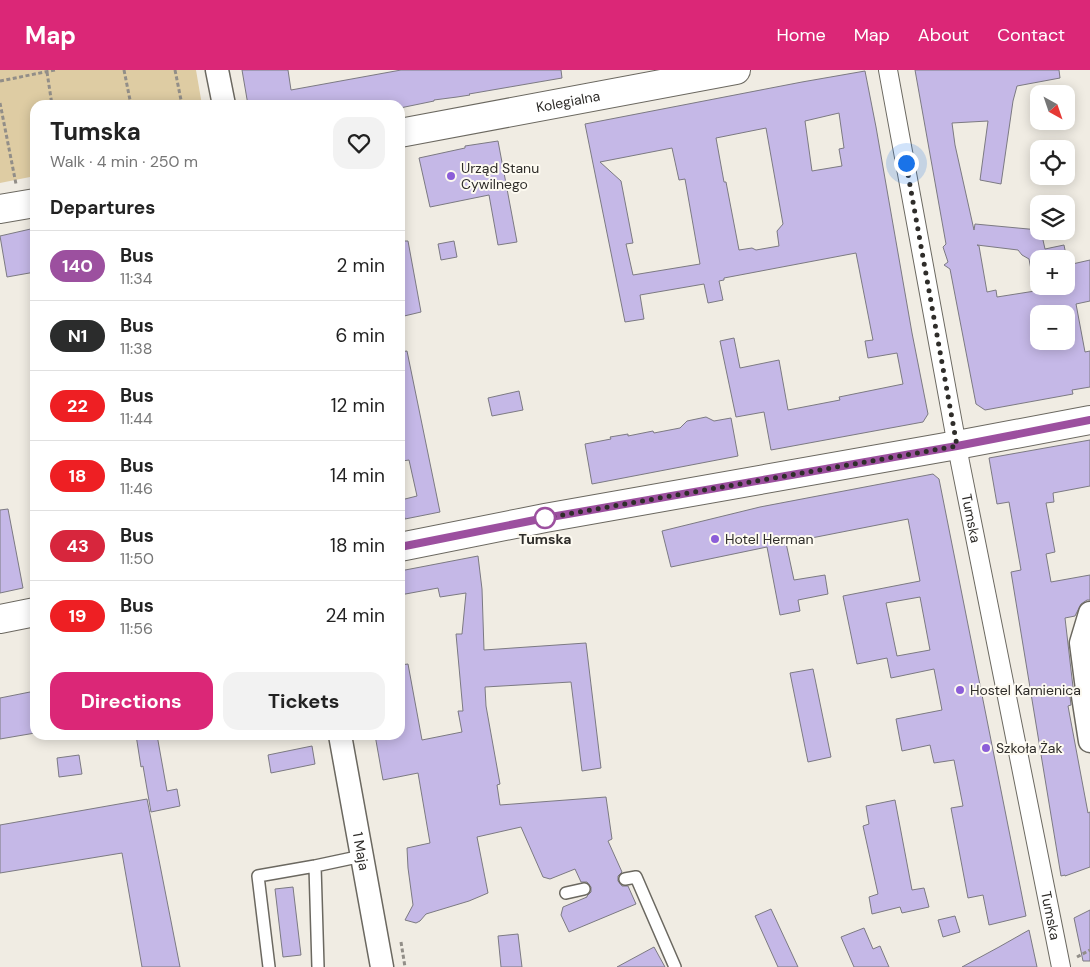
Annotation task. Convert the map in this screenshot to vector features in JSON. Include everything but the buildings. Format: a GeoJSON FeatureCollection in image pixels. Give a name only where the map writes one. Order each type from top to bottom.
{"type":"FeatureCollection","features":[{"type":"Feature","properties":{"kind":"street"},"geometry":{"type":"LineString","coordinates":[[217,70],[223,100]]}},
{"type":"Feature","properties":{"kind":"street","name":"Kolegialna"},"geometry":{"type":"LineString","coordinates":[[405,132],[736,70]]}},
{"type":"Feature","properties":{"kind":"street","name":"Tumska"},"geometry":{"type":"LineString","coordinates":[[888,70],[957,446],[1061,967]]}},
{"type":"Feature","properties":{"kind":"street"},"geometry":{"type":"LineString","coordinates":[[0,209],[26,194]]}},
{"type":"Feature","properties":{"kind":"street"},"geometry":{"type":"LineString","coordinates":[[405,546],[545,518],[957,446],[1090,420]]}},
{"type":"Feature","properties":{"kind":"street"},"geometry":{"type":"LineString","coordinates":[[0,619],[30,613]]}},
{"type":"Feature","properties":{"kind":"street"},"geometry":{"type":"LineString","coordinates":[[1090,613],[1086,642],[1088,688],[1083,696],[1090,736]]}},
{"type":"Feature","properties":{"kind":"street","name":"1 Maja"},"geometry":{"type":"LineString","coordinates":[[341,740],[382,967]]}},
{"type":"Feature","properties":{"kind":"lane"},"geometry":{"type":"LineString","coordinates":[[269,967],[258,876],[362,856]]}},
{"type":"Feature","properties":{"kind":"lane"},"geometry":{"type":"LineString","coordinates":[[316,866],[318,967]]}},
{"type":"Feature","properties":{"kind":"lane"},"geometry":{"type":"LineString","coordinates":[[625,879],[636,877],[675,967]]}},
{"type":"Feature","properties":{"kind":"lane"},"geometry":{"type":"LineString","coordinates":[[566,893],[584,889]]}},
{"type":"Feature","properties":{"kind":"path"},"geometry":{"type":"LineString","coordinates":[[0,81],[55,70]]}},
{"type":"Feature","properties":{"kind":"path"},"geometry":{"type":"LineString","coordinates":[[124,70],[130,100]]}},
{"type":"Feature","properties":{"kind":"path"},"geometry":{"type":"LineString","coordinates":[[175,70],[181,100]]}},
{"type":"Feature","properties":{"kind":"path"},"geometry":{"type":"LineString","coordinates":[[47,72],[51,100]]}},
{"type":"Feature","properties":{"kind":"path"},"geometry":{"type":"LineString","coordinates":[[0,104],[26,194]]}},
{"type":"Feature","properties":{"kind":"shaded area"},"geometry":{"type":"Polygon","coordinates":[[[0,70],[196,70],[201,100],[30,100],[30,177],[0,183],[0,70]]]}},
{"type":"Feature","properties":{"kind":"bus line","name":"140"},"geometry":{"type":"LineString","coordinates":[[405,546],[545,518],[957,446],[1090,420]]}},
{"type":"Feature","properties":{"kind":"place","name":"Urząd Stanu Cywilnego"},"geometry":{"type":"Point","coordinates":[451,176]}},
{"type":"Feature","properties":{"kind":"place","name":"Tumska"},"geometry":{"type":"Point","coordinates":[545,518]}},
{"type":"Feature","properties":{"kind":"place","name":"Hotel Herman"},"geometry":{"type":"Point","coordinates":[715,539]}},
{"type":"Feature","properties":{"kind":"place","name":"Hostel Kamienica"},"geometry":{"type":"Point","coordinates":[960,690]}},
{"type":"Feature","properties":{"kind":"place","name":"Szkoła Żak"},"geometry":{"type":"Point","coordinates":[986,748]}},
{"type":"Feature","properties":{"kind":"route"},"geometry":{"type":"LineString","coordinates":[[545,518],[957,446],[906,163]]}}]}
